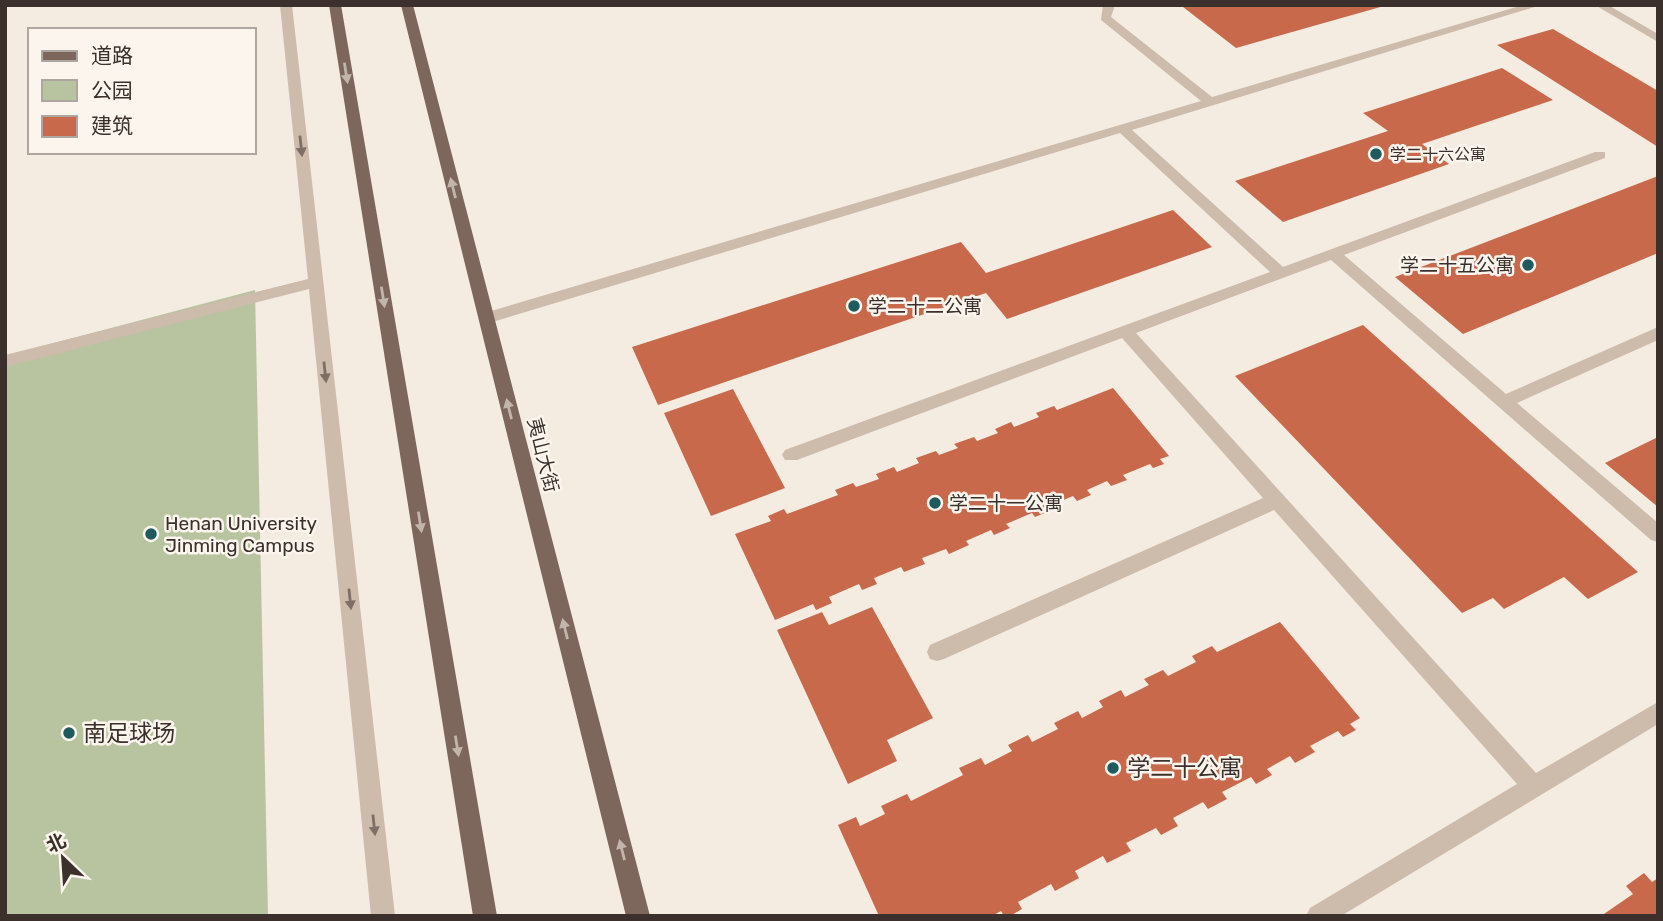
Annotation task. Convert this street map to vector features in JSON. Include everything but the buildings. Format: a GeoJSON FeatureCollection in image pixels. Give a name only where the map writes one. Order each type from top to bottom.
{"type":"FeatureCollection","features":[{"type":"Feature","properties":{"kind":"main road"},"geometry":{"type":"LineString","coordinates":[[335,5],[485,916]]}},
{"type":"Feature","properties":{"kind":"main road","name":"夷山大街"},"geometry":{"type":"LineString","coordinates":[[407,5],[638,916]]}},
{"type":"Feature","properties":{"kind":"street"},"geometry":{"type":"LineString","coordinates":[[286,5],[383,916]]}},
{"type":"Feature","properties":{"kind":"street"},"geometry":{"type":"LineString","coordinates":[[1109,5],[1105,18],[1210,102]]}},
{"type":"Feature","properties":{"kind":"street"},"geometry":{"type":"LineString","coordinates":[[486,318],[1536,5]]}},
{"type":"Feature","properties":{"kind":"street"},"geometry":{"type":"LineString","coordinates":[[1600,5],[1658,39]]}},
{"type":"Feature","properties":{"kind":"street"},"geometry":{"type":"LineString","coordinates":[[1123,129],[1281,273]]}},
{"type":"Feature","properties":{"kind":"street"},"geometry":{"type":"LineString","coordinates":[[791,455],[1600,155]]}},
{"type":"Feature","properties":{"kind":"street"},"geometry":{"type":"LineString","coordinates":[[1333,254],[1658,534]]}},
{"type":"Feature","properties":{"kind":"street"},"geometry":{"type":"LineString","coordinates":[[5,361],[316,282]]}},
{"type":"Feature","properties":{"kind":"street"},"geometry":{"type":"LineString","coordinates":[[1125,331],[1534,786]]}},
{"type":"Feature","properties":{"kind":"street"},"geometry":{"type":"LineString","coordinates":[[1504,402],[1658,333]]}},
{"type":"Feature","properties":{"kind":"street"},"geometry":{"type":"LineString","coordinates":[[937,652],[1277,500]]}},
{"type":"Feature","properties":{"kind":"street"},"geometry":{"type":"LineString","coordinates":[[1318,916],[1658,712]]}},
{"type":"Feature","properties":{"kind":"green space","name":"Henan University Jinming Campus"},"geometry":{"type":"Polygon","coordinates":[[[255,290],[268,916],[5,916],[5,356],[255,290]]]}},
{"type":"Feature","properties":{"kind":"place","name":"学二十六公寓"},"geometry":{"type":"Point","coordinates":[1376,154]}},
{"type":"Feature","properties":{"kind":"place","name":"学二十五公寓"},"geometry":{"type":"Point","coordinates":[1528,265]}},
{"type":"Feature","properties":{"kind":"place","name":"学二十二公寓"},"geometry":{"type":"Point","coordinates":[854,306]}},
{"type":"Feature","properties":{"kind":"place","name":"学二十一公寓"},"geometry":{"type":"Point","coordinates":[935,503]}},
{"type":"Feature","properties":{"kind":"place","name":"Henan University Jinming Campus"},"geometry":{"type":"Point","coordinates":[151,534]}},
{"type":"Feature","properties":{"kind":"place","name":"南足球场"},"geometry":{"type":"Point","coordinates":[69,733]}},
{"type":"Feature","properties":{"kind":"place","name":"学二十公寓"},"geometry":{"type":"Point","coordinates":[1113,768]}}]}
